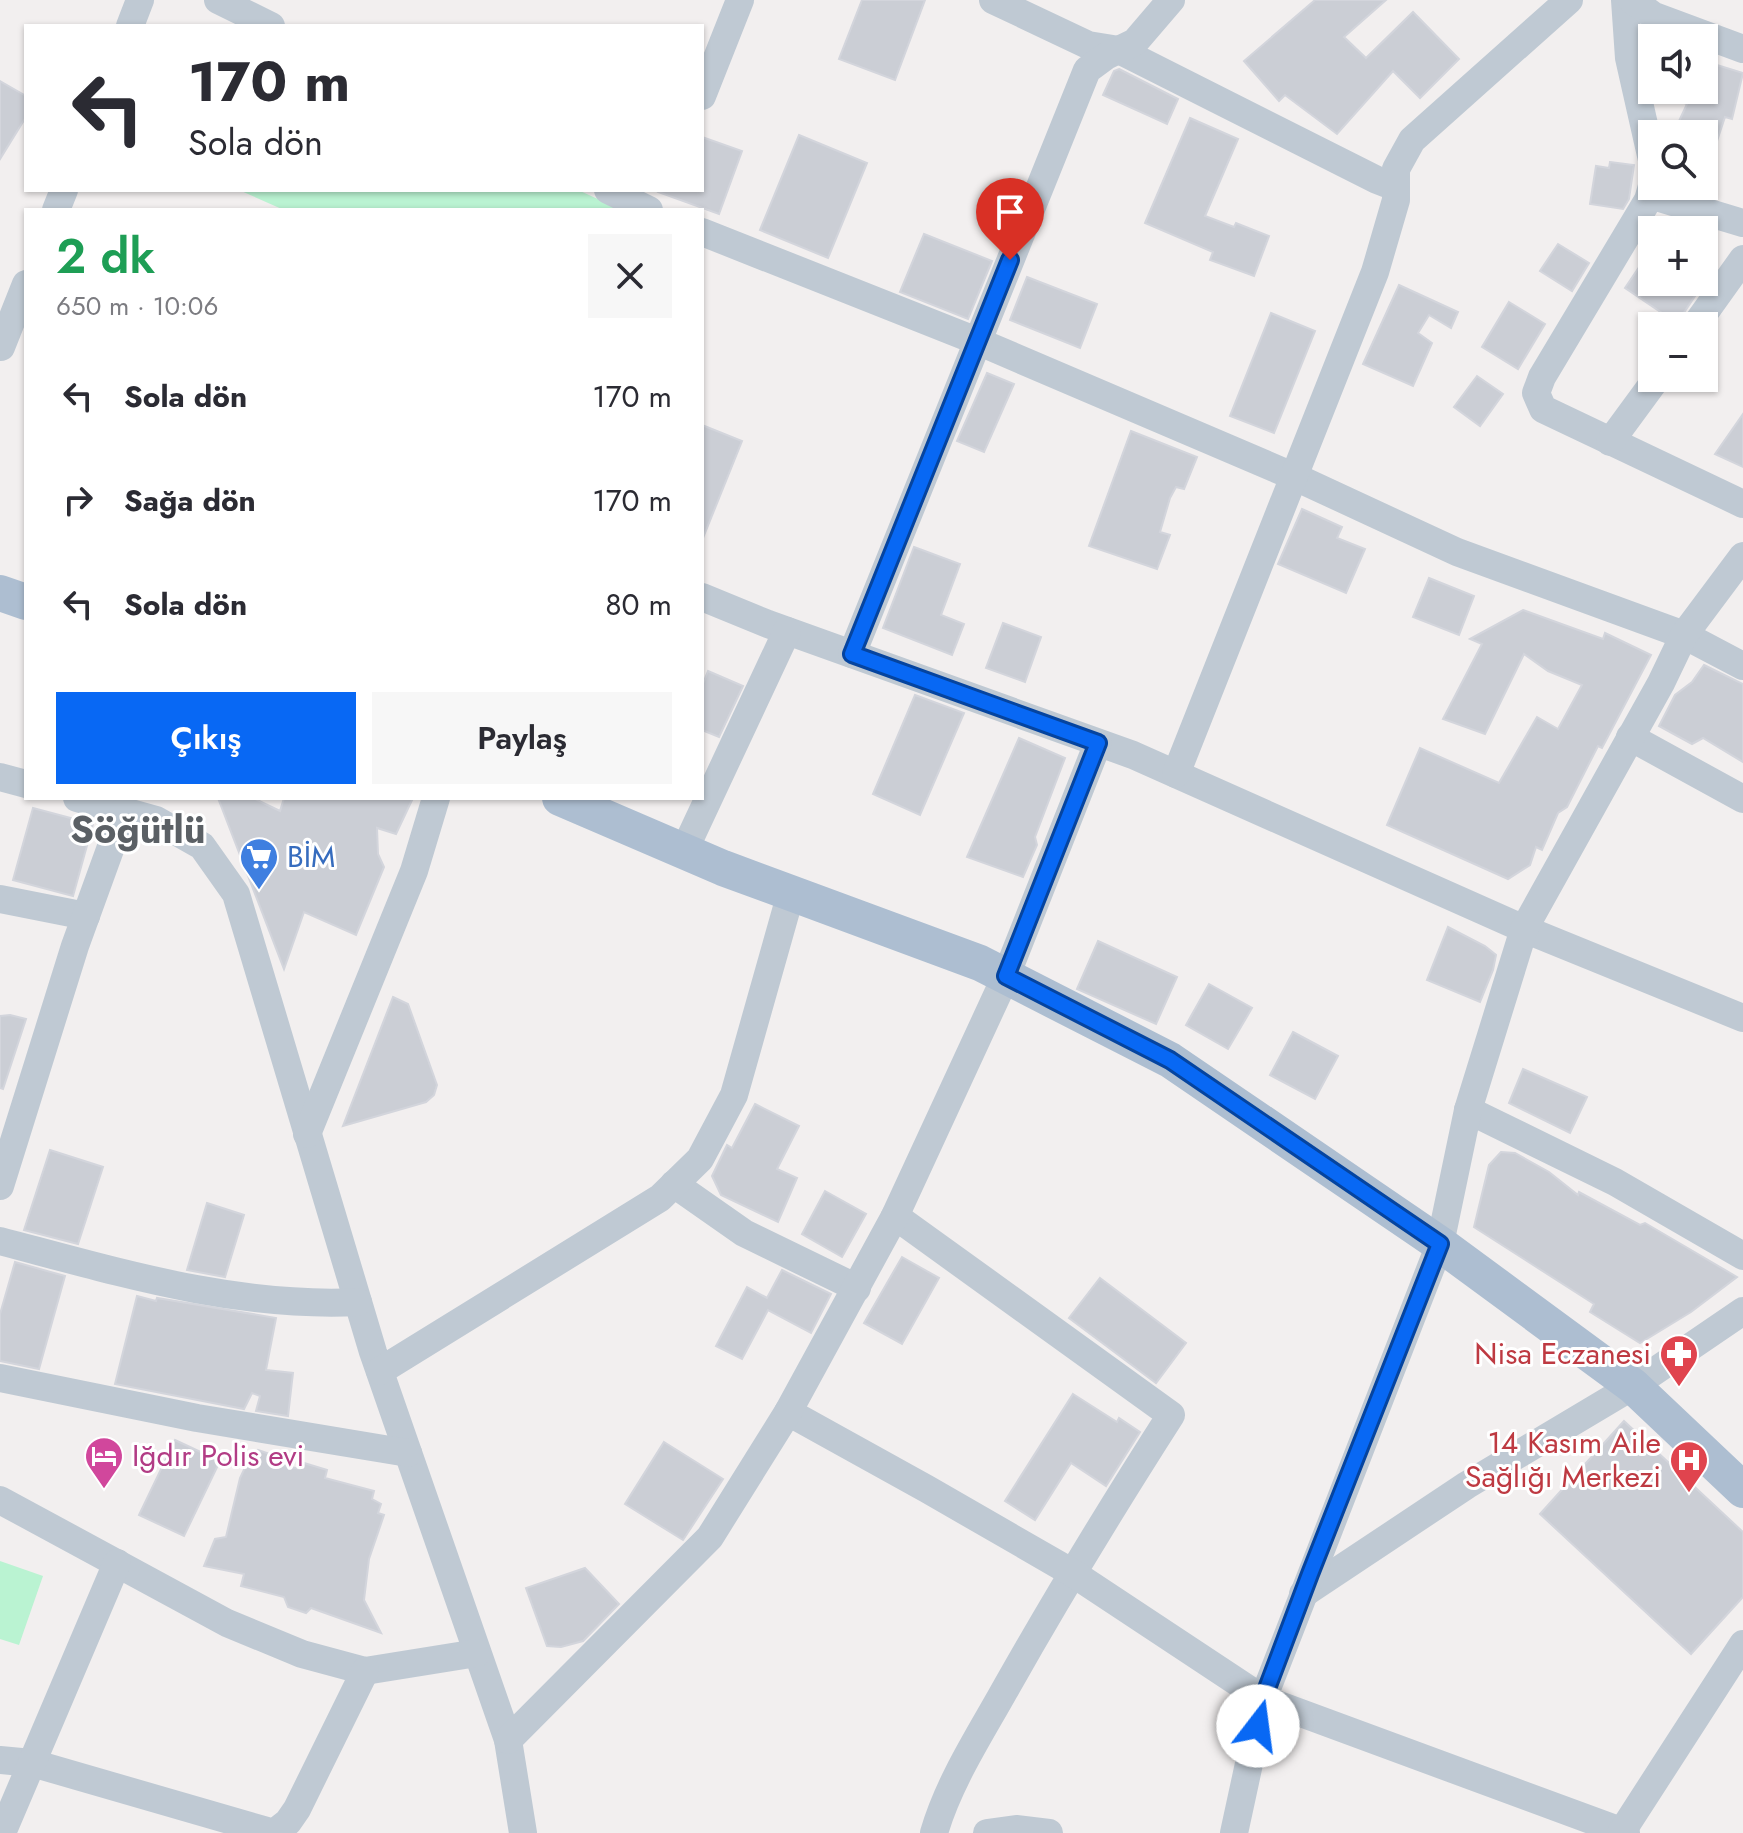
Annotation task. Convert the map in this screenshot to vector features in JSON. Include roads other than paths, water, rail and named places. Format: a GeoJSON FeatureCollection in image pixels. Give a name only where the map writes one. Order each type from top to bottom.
{"type":"FeatureCollection","features":[{"type":"Feature","properties":{"kind":"main road"},"geometry":{"type":"LineString","coordinates":[[0,593],[24,601]]}},
{"type":"Feature","properties":{"kind":"main road"},"geometry":{"type":"LineString","coordinates":[[565,800],[791,893],[980,963],[1170,1060],[1440,1244],[1633,1386],[1743,1490]]}},
{"type":"Feature","properties":{"kind":"street"},"geometry":{"type":"LineString","coordinates":[[131,24],[140,0]]}},
{"type":"Feature","properties":{"kind":"street"},"geometry":{"type":"LineString","coordinates":[[218,0],[267,24]]}},
{"type":"Feature","properties":{"kind":"street"},"geometry":{"type":"LineString","coordinates":[[704,91],[740,0]]}},
{"type":"Feature","properties":{"kind":"street"},"geometry":{"type":"LineString","coordinates":[[993,0],[1088,45],[1119,50],[1395,187]]}},
{"type":"Feature","properties":{"kind":"street"},"geometry":{"type":"LineString","coordinates":[[852,654],[1087,70],[1135,42],[1171,0]]}},
{"type":"Feature","properties":{"kind":"street"},"geometry":{"type":"LineString","coordinates":[[1176,774],[1375,272],[1396,200],[1396,169],[1412,140],[1569,0]]}},
{"type":"Feature","properties":{"kind":"street"},"geometry":{"type":"LineString","coordinates":[[1625,0],[1629,58],[1643,120]]}},
{"type":"Feature","properties":{"kind":"street"},"geometry":{"type":"LineString","coordinates":[[1632,0],[1654,16],[1743,49]]}},
{"type":"Feature","properties":{"kind":"street"},"geometry":{"type":"LineString","coordinates":[[612,192],[648,208]]}},
{"type":"Feature","properties":{"kind":"street"},"geometry":{"type":"LineString","coordinates":[[1645,200],[1542,377],[1536,393],[1543,409],[1743,504]]}},
{"type":"Feature","properties":{"kind":"street"},"geometry":{"type":"LineString","coordinates":[[1679,200],[1743,223]]}},
{"type":"Feature","properties":{"kind":"street"},"geometry":{"type":"LineString","coordinates":[[704,233],[977,341],[1293,476],[1457,552],[1684,635],[1743,666]]}},
{"type":"Feature","properties":{"kind":"street"},"geometry":{"type":"LineString","coordinates":[[1705,312],[1743,259]]}},
{"type":"Feature","properties":{"kind":"street"},"geometry":{"type":"LineString","coordinates":[[24,289],[0,346],[24,352]]}},
{"type":"Feature","properties":{"kind":"street"},"geometry":{"type":"LineString","coordinates":[[1610,442],[1647,392]]}},
{"type":"Feature","properties":{"kind":"street"},"geometry":{"type":"LineString","coordinates":[[1234,1833],[1263,1699],[1440,1244],[1468,1110],[1524,929],[1684,635],[1743,556]]}},
{"type":"Feature","properties":{"kind":"street"},"geometry":{"type":"LineString","coordinates":[[704,598],[1176,774],[1524,929],[1743,1018]]}},
{"type":"Feature","properties":{"kind":"street"},"geometry":{"type":"LineString","coordinates":[[684,851],[787,631]]}},
{"type":"Feature","properties":{"kind":"street"},"geometry":{"type":"LineString","coordinates":[[1630,737],[1743,799]]}},
{"type":"Feature","properties":{"kind":"street"},"geometry":{"type":"LineString","coordinates":[[508,1740],[710,1537],[788,1412],[895,1216],[1006,976],[1098,743]]}},
{"type":"Feature","properties":{"kind":"street"},"geometry":{"type":"LineString","coordinates":[[0,777],[24,783]]}},
{"type":"Feature","properties":{"kind":"street"},"geometry":{"type":"LineString","coordinates":[[84,800],[124,811],[159,809],[202,846],[236,894],[380,1371],[508,1740],[523,1833]]}},
{"type":"Feature","properties":{"kind":"street"},"geometry":{"type":"LineString","coordinates":[[307,1134],[414,871],[435,800]]}},
{"type":"Feature","properties":{"kind":"street"},"geometry":{"type":"LineString","coordinates":[[0,1186],[86,916],[124,811]]}},
{"type":"Feature","properties":{"kind":"street"},"geometry":{"type":"LineString","coordinates":[[380,1371],[660,1198],[700,1159],[734,1095],[791,893]]}},
{"type":"Feature","properties":{"kind":"street"},"geometry":{"type":"LineString","coordinates":[[0,899],[86,916]]}},
{"type":"Feature","properties":{"kind":"street"},"geometry":{"type":"LineString","coordinates":[[1468,1110],[1615,1182],[1743,1256]]}},
{"type":"Feature","properties":{"kind":"street"},"geometry":{"type":"LineString","coordinates":[[674,1184],[744,1233],[857,1288]]}},
{"type":"Feature","properties":{"kind":"street"},"geometry":{"type":"LineString","coordinates":[[895,1216],[1171,1415],[1071,1572],[966,1760],[941,1811],[934,1833]]}},
{"type":"Feature","properties":{"kind":"street"},"geometry":{"type":"LineString","coordinates":[[0,1241],[165,1284],[313,1304],[358,1302]]}},
{"type":"Feature","properties":{"kind":"street"},"geometry":{"type":"LineString","coordinates":[[1303,1594],[1467,1485],[1633,1386],[1743,1311]]}},
{"type":"Feature","properties":{"kind":"street"},"geometry":{"type":"LineString","coordinates":[[0,1378],[197,1418],[408,1453]]}},
{"type":"Feature","properties":{"kind":"street"},"geometry":{"type":"LineString","coordinates":[[788,1412],[1071,1572],[1263,1699],[1623,1833],[1743,1644]]}},
{"type":"Feature","properties":{"kind":"street"},"geometry":{"type":"LineString","coordinates":[[0,1500],[227,1623],[302,1654],[365,1671],[477,1653]]}},
{"type":"Feature","properties":{"kind":"street"},"geometry":{"type":"LineString","coordinates":[[2,1833],[117,1563]]}},
{"type":"Feature","properties":{"kind":"street"},"geometry":{"type":"LineString","coordinates":[[0,1760],[32,1763],[274,1833],[288,1822],[297,1809],[365,1671]]}},
{"type":"Feature","properties":{"kind":"street"},"geometry":{"type":"LineString","coordinates":[[987,1833],[1016,1829],[1049,1833]]}},
{"type":"Feature","properties":{"kind":"place","name":"BİM"},"geometry":{"type":"Point","coordinates":[259,891]}},
{"type":"Feature","properties":{"kind":"place","name":"Nisa Eczanesi"},"geometry":{"type":"Point","coordinates":[1679,1388]}},
{"type":"Feature","properties":{"kind":"place","name":"Iğdır Polis evi"},"geometry":{"type":"Point","coordinates":[104,1490]}},
{"type":"Feature","properties":{"kind":"place","name":"14 Kasım Aile Sağlığı Merkezi"},"geometry":{"type":"Point","coordinates":[1689,1494]}},
{"type":"Feature","properties":{"kind":"district","name":"Söğütlü"},"geometry":{"type":"Point","coordinates":[138,830]}}]}
